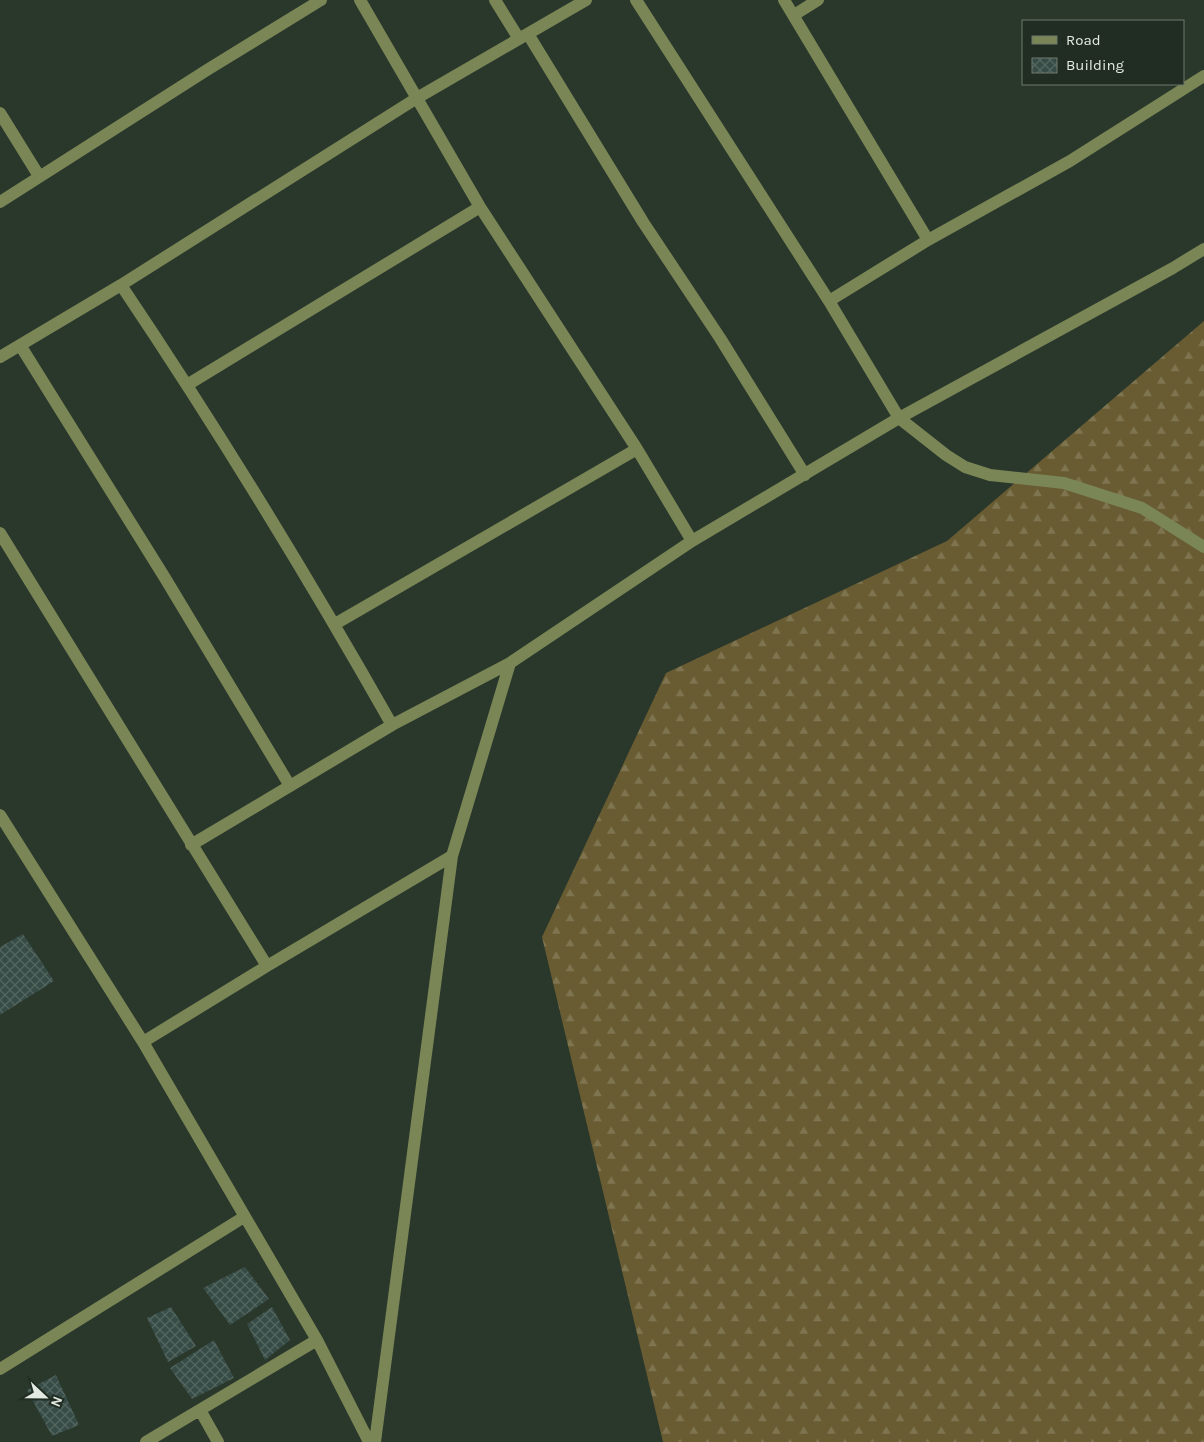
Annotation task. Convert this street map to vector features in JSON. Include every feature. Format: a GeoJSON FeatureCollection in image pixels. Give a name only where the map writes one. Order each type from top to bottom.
{"type":"FeatureCollection","features":[{"type":"Feature","properties":{"kind":"street"},"geometry":{"type":"LineString","coordinates":[[0,202],[321,0]]}},
{"type":"Feature","properties":{"kind":"street"},"geometry":{"type":"LineString","coordinates":[[360,0],[480,207],[637,449],[692,541]]}},
{"type":"Feature","properties":{"kind":"street"},"geometry":{"type":"LineString","coordinates":[[495,0],[523,36],[720,338],[805,475]]}},
{"type":"Feature","properties":{"kind":"street"},"geometry":{"type":"LineString","coordinates":[[0,357],[121,285],[417,98],[586,0]]}},
{"type":"Feature","properties":{"kind":"street"},"geometry":{"type":"LineString","coordinates":[[636,0],[829,301],[898,418],[946,456],[965,467],[990,475],[1064,483],[1142,508],[1204,547]]}},
{"type":"Feature","properties":{"kind":"street"},"geometry":{"type":"LineString","coordinates":[[784,0],[928,240]]}},
{"type":"Feature","properties":{"kind":"street"},"geometry":{"type":"LineString","coordinates":[[794,15],[818,0]]}},
{"type":"Feature","properties":{"kind":"street"},"geometry":{"type":"LineString","coordinates":[[829,301],[928,240],[1070,161],[1204,76]]}},
{"type":"Feature","properties":{"kind":"street"},"geometry":{"type":"LineString","coordinates":[[0,113],[39,176]]}},
{"type":"Feature","properties":{"kind":"street"},"geometry":{"type":"LineString","coordinates":[[187,385],[480,207]]}},
{"type":"Feature","properties":{"kind":"street"},"geometry":{"type":"LineString","coordinates":[[191,845],[392,724],[510,663],[692,541],[898,418],[1165,272],[1204,248]]}},
{"type":"Feature","properties":{"kind":"street"},"geometry":{"type":"LineString","coordinates":[[121,285],[187,385],[335,624],[392,724]]}},
{"type":"Feature","properties":{"kind":"street"},"geometry":{"type":"LineString","coordinates":[[20,345],[170,586],[290,786]]}},
{"type":"Feature","properties":{"kind":"street"},"geometry":{"type":"LineString","coordinates":[[335,624],[637,449]]}},
{"type":"Feature","properties":{"kind":"street"},"geometry":{"type":"LineString","coordinates":[[0,533],[267,966]]}},
{"type":"Feature","properties":{"kind":"street"},"geometry":{"type":"LineString","coordinates":[[375,1442],[452,856],[510,663]]}},
{"type":"Feature","properties":{"kind":"street"},"geometry":{"type":"LineString","coordinates":[[0,815],[5,834],[143,1042],[317,1340],[369,1442]]}},
{"type":"Feature","properties":{"kind":"street"},"geometry":{"type":"LineString","coordinates":[[143,1042],[452,856]]}},
{"type":"Feature","properties":{"kind":"street"},"geometry":{"type":"LineString","coordinates":[[0,1369],[244,1217]]}},
{"type":"Feature","properties":{"kind":"street"},"geometry":{"type":"LineString","coordinates":[[146,1442],[317,1340]]}},
{"type":"Feature","properties":{"kind":"street"},"geometry":{"type":"LineString","coordinates":[[200,1410],[218,1442]]}},
{"type":"Feature","properties":{"kind":"green space"},"geometry":{"type":"Polygon","coordinates":[[[1204,321],[1204,1442],[663,1442],[542,937],[666,673],[947,541],[1204,321]]]}},
{"type":"Feature","properties":{"kind":"building"},"geometry":{"type":"Polygon","coordinates":[[[23,934],[54,981],[0,1015],[0,947],[23,934]]]}},
{"type":"Feature","properties":{"kind":"building"},"geometry":{"type":"Polygon","coordinates":[[[245,1267],[269,1299],[230,1325],[203,1288],[245,1267]]]}},
{"type":"Feature","properties":{"kind":"building"},"geometry":{"type":"Polygon","coordinates":[[[171,1307],[196,1346],[168,1362],[147,1318],[171,1307]]]}},
{"type":"Feature","properties":{"kind":"building"},"geometry":{"type":"Polygon","coordinates":[[[272,1307],[290,1340],[265,1360],[247,1324],[272,1307]]]}},
{"type":"Feature","properties":{"kind":"building"},"geometry":{"type":"Polygon","coordinates":[[[214,1340],[234,1378],[192,1399],[170,1368],[214,1340]]]}},
{"type":"Feature","properties":{"kind":"building"},"geometry":{"type":"Polygon","coordinates":[[[56,1375],[79,1425],[52,1436],[27,1390],[56,1375]]]}}]}
